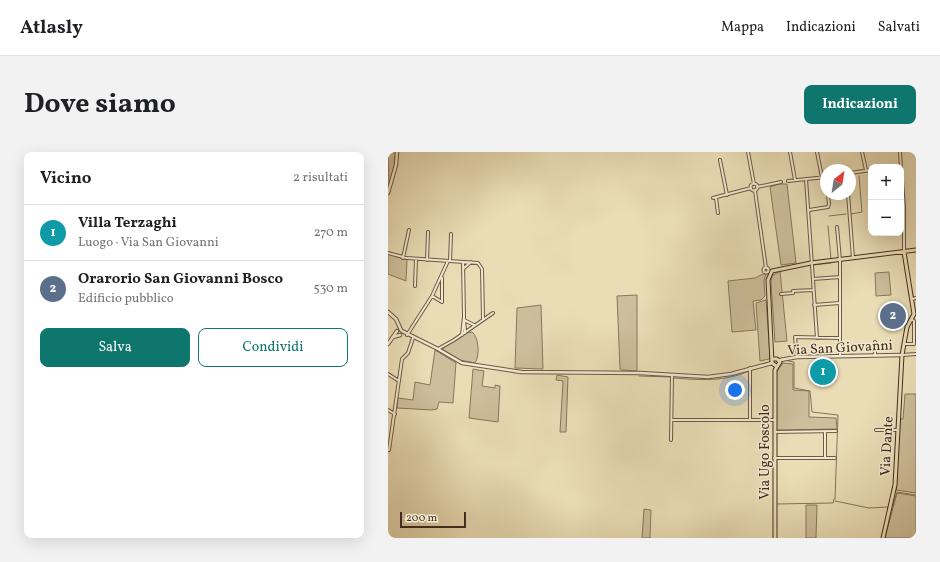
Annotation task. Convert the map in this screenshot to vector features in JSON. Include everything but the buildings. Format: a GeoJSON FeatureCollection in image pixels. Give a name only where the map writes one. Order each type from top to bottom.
{"type":"FeatureCollection","features":[{"type":"Feature","properties":{"kind":"main road"},"geometry":{"type":"LineString","coordinates":[[906,258],[907,254],[912,250]]}},
{"type":"Feature","properties":{"kind":"main road"},"geometry":{"type":"LineString","coordinates":[[773,361],[777,359],[780,360],[779,364],[776,366],[773,361],[768,280],[770,272],[777,269],[811,263],[916,250]]}},
{"type":"Feature","properties":{"kind":"main road"},"geometry":{"type":"LineString","coordinates":[[904,252],[912,299]]}},
{"type":"Feature","properties":{"kind":"main road","name":"Via Dante"},"geometry":{"type":"LineString","coordinates":[[883,538],[895,485],[902,354],[907,327],[913,316],[912,299]]}},
{"type":"Feature","properties":{"kind":"main road","name":"Via Ugo Foscolo"},"geometry":{"type":"LineString","coordinates":[[775,538],[774,420],[776,366]]}},
{"type":"Feature","properties":{"kind":"street"},"geometry":{"type":"LineString","coordinates":[[388,193],[396,168],[397,152]]}},
{"type":"Feature","properties":{"kind":"street"},"geometry":{"type":"LineString","coordinates":[[748,152],[754,184],[757,187]]}},
{"type":"Feature","properties":{"kind":"street"},"geometry":{"type":"LineString","coordinates":[[790,152],[795,180]]}},
{"type":"Feature","properties":{"kind":"street"},"geometry":{"type":"LineString","coordinates":[[817,152],[820,167]]}},
{"type":"Feature","properties":{"kind":"street"},"geometry":{"type":"LineString","coordinates":[[856,172],[866,170],[862,152]]}},
{"type":"Feature","properties":{"kind":"street"},"geometry":{"type":"LineString","coordinates":[[900,152],[901,164]]}},
{"type":"Feature","properties":{"kind":"street"},"geometry":{"type":"LineString","coordinates":[[720,160],[727,195]]}},
{"type":"Feature","properties":{"kind":"street"},"geometry":{"type":"LineString","coordinates":[[788,181],[820,177]]}},
{"type":"Feature","properties":{"kind":"street"},"geometry":{"type":"LineString","coordinates":[[806,179],[816,338]]}},
{"type":"Feature","properties":{"kind":"street"},"geometry":{"type":"LineString","coordinates":[[757,187],[781,182]]}},
{"type":"Feature","properties":{"kind":"street"},"geometry":{"type":"LineString","coordinates":[[718,213],[714,198],[751,188],[754,184]]}},
{"type":"Feature","properties":{"kind":"street"},"geometry":{"type":"LineString","coordinates":[[757,187],[755,191],[766,268],[764,272],[770,272]]}},
{"type":"Feature","properties":{"kind":"street"},"geometry":{"type":"LineString","coordinates":[[751,188],[755,191]]}},
{"type":"Feature","properties":{"kind":"street"},"geometry":{"type":"LineString","coordinates":[[809,210],[828,207],[828,200]]}},
{"type":"Feature","properties":{"kind":"street"},"geometry":{"type":"LineString","coordinates":[[848,200],[853,258]]}},
{"type":"Feature","properties":{"kind":"street"},"geometry":{"type":"LineString","coordinates":[[902,200],[904,252]]}},
{"type":"Feature","properties":{"kind":"street"},"geometry":{"type":"LineString","coordinates":[[837,227],[840,260],[840,357]]}},
{"type":"Feature","properties":{"kind":"street"},"geometry":{"type":"LineString","coordinates":[[402,258],[408,230]]}},
{"type":"Feature","properties":{"kind":"street"},"geometry":{"type":"LineString","coordinates":[[427,260],[428,232]]}},
{"type":"Feature","properties":{"kind":"street"},"geometry":{"type":"LineString","coordinates":[[407,335],[432,296],[449,261],[451,234]]}},
{"type":"Feature","properties":{"kind":"street"},"geometry":{"type":"LineString","coordinates":[[899,252],[904,245]]}},
{"type":"Feature","properties":{"kind":"street"},"geometry":{"type":"LineString","coordinates":[[388,253],[402,258],[478,263],[482,269],[483,319]]}},
{"type":"Feature","properties":{"kind":"street"},"geometry":{"type":"LineString","coordinates":[[415,286],[416,259]]}},
{"type":"Feature","properties":{"kind":"street"},"geometry":{"type":"LineString","coordinates":[[463,262],[465,333]]}},
{"type":"Feature","properties":{"kind":"street"},"geometry":{"type":"LineString","coordinates":[[463,269],[472,262]]}},
{"type":"Feature","properties":{"kind":"street"},"geometry":{"type":"LineString","coordinates":[[766,268],[768,268],[770,272]]}},
{"type":"Feature","properties":{"kind":"street"},"geometry":{"type":"LineString","coordinates":[[432,296],[442,302],[442,277]]}},
{"type":"Feature","properties":{"kind":"street"},"geometry":{"type":"LineString","coordinates":[[813,279],[840,277]]}},
{"type":"Feature","properties":{"kind":"street"},"geometry":{"type":"LineString","coordinates":[[781,294],[793,293],[793,291],[813,290]]}},
{"type":"Feature","properties":{"kind":"street"},"geometry":{"type":"LineString","coordinates":[[912,299],[916,298]]}},
{"type":"Feature","properties":{"kind":"street"},"geometry":{"type":"LineString","coordinates":[[814,305],[840,303]]}},
{"type":"Feature","properties":{"kind":"street"},"geometry":{"type":"LineString","coordinates":[[388,312],[396,319],[400,332]]}},
{"type":"Feature","properties":{"kind":"street"},"geometry":{"type":"LineString","coordinates":[[438,349],[462,335],[493,313]]}},
{"type":"Feature","properties":{"kind":"street"},"geometry":{"type":"LineString","coordinates":[[464,319],[470,324],[476,325]]}},
{"type":"Feature","properties":{"kind":"street"},"geometry":{"type":"LineString","coordinates":[[462,335],[464,319]]}},
{"type":"Feature","properties":{"kind":"street"},"geometry":{"type":"LineString","coordinates":[[904,344],[914,344],[915,341],[914,321],[911,319]]}},
{"type":"Feature","properties":{"kind":"street"},"geometry":{"type":"LineString","coordinates":[[400,332],[438,349],[462,363],[511,371],[716,376],[773,361]]}},
{"type":"Feature","properties":{"kind":"street"},"geometry":{"type":"LineString","coordinates":[[388,344],[392,337],[400,332]]}},
{"type":"Feature","properties":{"kind":"street"},"geometry":{"type":"LineString","coordinates":[[797,357],[795,337],[840,338]]}},
{"type":"Feature","properties":{"kind":"street"},"geometry":{"type":"LineString","coordinates":[[389,450],[402,359],[408,353],[413,338]]}},
{"type":"Feature","properties":{"kind":"street"},"geometry":{"type":"LineString","coordinates":[[874,342],[874,356]]}},
{"type":"Feature","properties":{"kind":"street"},"geometry":{"type":"LineString","coordinates":[[902,354],[916,354]]}},
{"type":"Feature","properties":{"kind":"street","name":"Via San Giovanni"},"geometry":{"type":"LineString","coordinates":[[780,360],[797,357],[840,357],[902,354]]}},
{"type":"Feature","properties":{"kind":"street"},"geometry":{"type":"LineString","coordinates":[[750,368],[750,420]]}},
{"type":"Feature","properties":{"kind":"street"},"geometry":{"type":"LineString","coordinates":[[388,374],[399,381]]}},
{"type":"Feature","properties":{"kind":"street"},"geometry":{"type":"LineString","coordinates":[[671,440],[672,375]]}},
{"type":"Feature","properties":{"kind":"street"},"geometry":{"type":"LineString","coordinates":[[388,410],[395,414]]}},
{"type":"Feature","properties":{"kind":"street"},"geometry":{"type":"LineString","coordinates":[[672,420],[774,420]]}},
{"type":"Feature","properties":{"kind":"street"},"geometry":{"type":"LineString","coordinates":[[388,424],[393,426]]}},
{"type":"Feature","properties":{"kind":"street"},"geometry":{"type":"LineString","coordinates":[[876,430],[899,430]]}},
{"type":"Feature","properties":{"kind":"street"},"geometry":{"type":"LineString","coordinates":[[825,431],[825,458]]}},
{"type":"Feature","properties":{"kind":"street"},"geometry":{"type":"LineString","coordinates":[[774,432],[836,431]]}},
{"type":"Feature","properties":{"kind":"street"},"geometry":{"type":"LineString","coordinates":[[774,458],[835,458]]}},
{"type":"Feature","properties":{"kind":"shaded area"},"geometry":{"type":"Polygon","coordinates":[[[388,152],[395,152],[395,165],[389,186],[388,152]]]}},
{"type":"Feature","properties":{"kind":"shaded area"},"geometry":{"type":"Polygon","coordinates":[[[779,184],[787,184],[796,263],[781,265],[770,187],[779,184]]]}},
{"type":"Feature","properties":{"kind":"shaded area"},"geometry":{"type":"Polygon","coordinates":[[[388,254],[407,260],[406,281],[388,274],[388,254]]]}},
{"type":"Feature","properties":{"kind":"shaded area"},"geometry":{"type":"Polygon","coordinates":[[[780,271],[787,341],[775,342],[771,282],[772,276],[780,271]]]}},
{"type":"Feature","properties":{"kind":"shaded area"},"geometry":{"type":"Polygon","coordinates":[[[889,272],[891,295],[876,296],[875,273],[889,272]]]}},
{"type":"Feature","properties":{"kind":"shaded area"},"geometry":{"type":"Polygon","coordinates":[[[766,274],[764,281],[765,296],[761,300],[753,301],[756,330],[732,332],[728,281],[755,278],[766,274]]]}},
{"type":"Feature","properties":{"kind":"shaded area"},"geometry":{"type":"Polygon","coordinates":[[[637,295],[637,371],[622,370],[620,369],[617,296],[637,295]]]}},
{"type":"Feature","properties":{"kind":"shaded area"},"geometry":{"type":"Polygon","coordinates":[[[766,300],[770,356],[769,359],[760,361],[756,303],[766,300]]]}},
{"type":"Feature","properties":{"kind":"shaded area"},"geometry":{"type":"Polygon","coordinates":[[[541,305],[543,369],[515,368],[517,308],[541,305]]]}},
{"type":"Feature","properties":{"kind":"shaded area"},"geometry":{"type":"Polygon","coordinates":[[[472,332],[476,338],[478,347],[478,356],[475,363],[460,360],[442,349],[467,333],[472,332]]]}},
{"type":"Feature","properties":{"kind":"shaded area"},"geometry":{"type":"Polygon","coordinates":[[[435,350],[456,363],[453,403],[439,402],[437,409],[432,410],[397,408],[398,398],[413,400],[415,382],[430,385],[435,350]]]}},
{"type":"Feature","properties":{"kind":"shaded area"},"geometry":{"type":"Polygon","coordinates":[[[783,363],[793,364],[793,390],[809,391],[809,417],[836,418],[837,429],[776,430],[776,373],[783,363]]]}},
{"type":"Feature","properties":{"kind":"shaded area"},"geometry":{"type":"Polygon","coordinates":[[[473,369],[484,371],[482,386],[495,388],[495,385],[500,386],[498,422],[469,418],[473,369]]]}},
{"type":"Feature","properties":{"kind":"shaded area"},"geometry":{"type":"Polygon","coordinates":[[[557,375],[568,377],[566,432],[560,432],[563,381],[556,380],[557,375]]]}},
{"type":"Feature","properties":{"kind":"shaded area"},"geometry":{"type":"Polygon","coordinates":[[[905,394],[916,394],[916,493],[896,490],[900,419],[903,419],[905,394]]]}},
{"type":"Feature","properties":{"kind":"shaded area"},"geometry":{"type":"Polygon","coordinates":[[[897,493],[916,496],[916,538],[885,538],[897,493]]]}},
{"type":"Feature","properties":{"kind":"shaded area"},"geometry":{"type":"Polygon","coordinates":[[[806,505],[817,505],[816,538],[806,538],[806,505]]]}},
{"type":"Feature","properties":{"kind":"shaded area"},"geometry":{"type":"Polygon","coordinates":[[[644,509],[651,510],[650,538],[642,538],[644,509]]]}},
{"type":"Feature","properties":{"kind":"waterway"},"geometry":{"type":"LineString","coordinates":[[851,214],[862,212],[859,176]]}},
{"type":"Feature","properties":{"kind":"waterway"},"geometry":{"type":"LineString","coordinates":[[829,216],[846,214]]}},
{"type":"Feature","properties":{"kind":"waterway"},"geometry":{"type":"LineString","coordinates":[[828,226],[831,259]]}},
{"type":"Feature","properties":{"kind":"waterway"},"geometry":{"type":"LineString","coordinates":[[813,265],[831,263]]}},
{"type":"Feature","properties":{"kind":"waterway"},"geometry":{"type":"LineString","coordinates":[[788,361],[794,362],[794,388],[810,391],[812,412],[838,415],[835,499]]}},
{"type":"Feature","properties":{"kind":"waterway"},"geometry":{"type":"LineString","coordinates":[[674,378],[703,380],[722,379],[740,375],[749,371]]}},
{"type":"Feature","properties":{"kind":"waterway"},"geometry":{"type":"LineString","coordinates":[[639,376],[670,377]]}},
{"type":"Feature","properties":{"kind":"waterway"},"geometry":{"type":"LineString","coordinates":[[893,506],[897,492],[916,495]]}},
{"type":"Feature","properties":{"kind":"waterway"},"geometry":{"type":"LineString","coordinates":[[776,504],[833,503],[834,499]]}},
{"type":"Feature","properties":{"kind":"waterway"},"geometry":{"type":"LineString","coordinates":[[835,501],[869,508],[888,507]]}},
{"type":"Feature","properties":{"kind":"place","name":"Orarorio San Giovanni Bosco"},"geometry":{"type":"Point","coordinates":[893,316]}},
{"type":"Feature","properties":{"kind":"place","name":"Villa Terzaghi"},"geometry":{"type":"Point","coordinates":[823,372]}}]}
